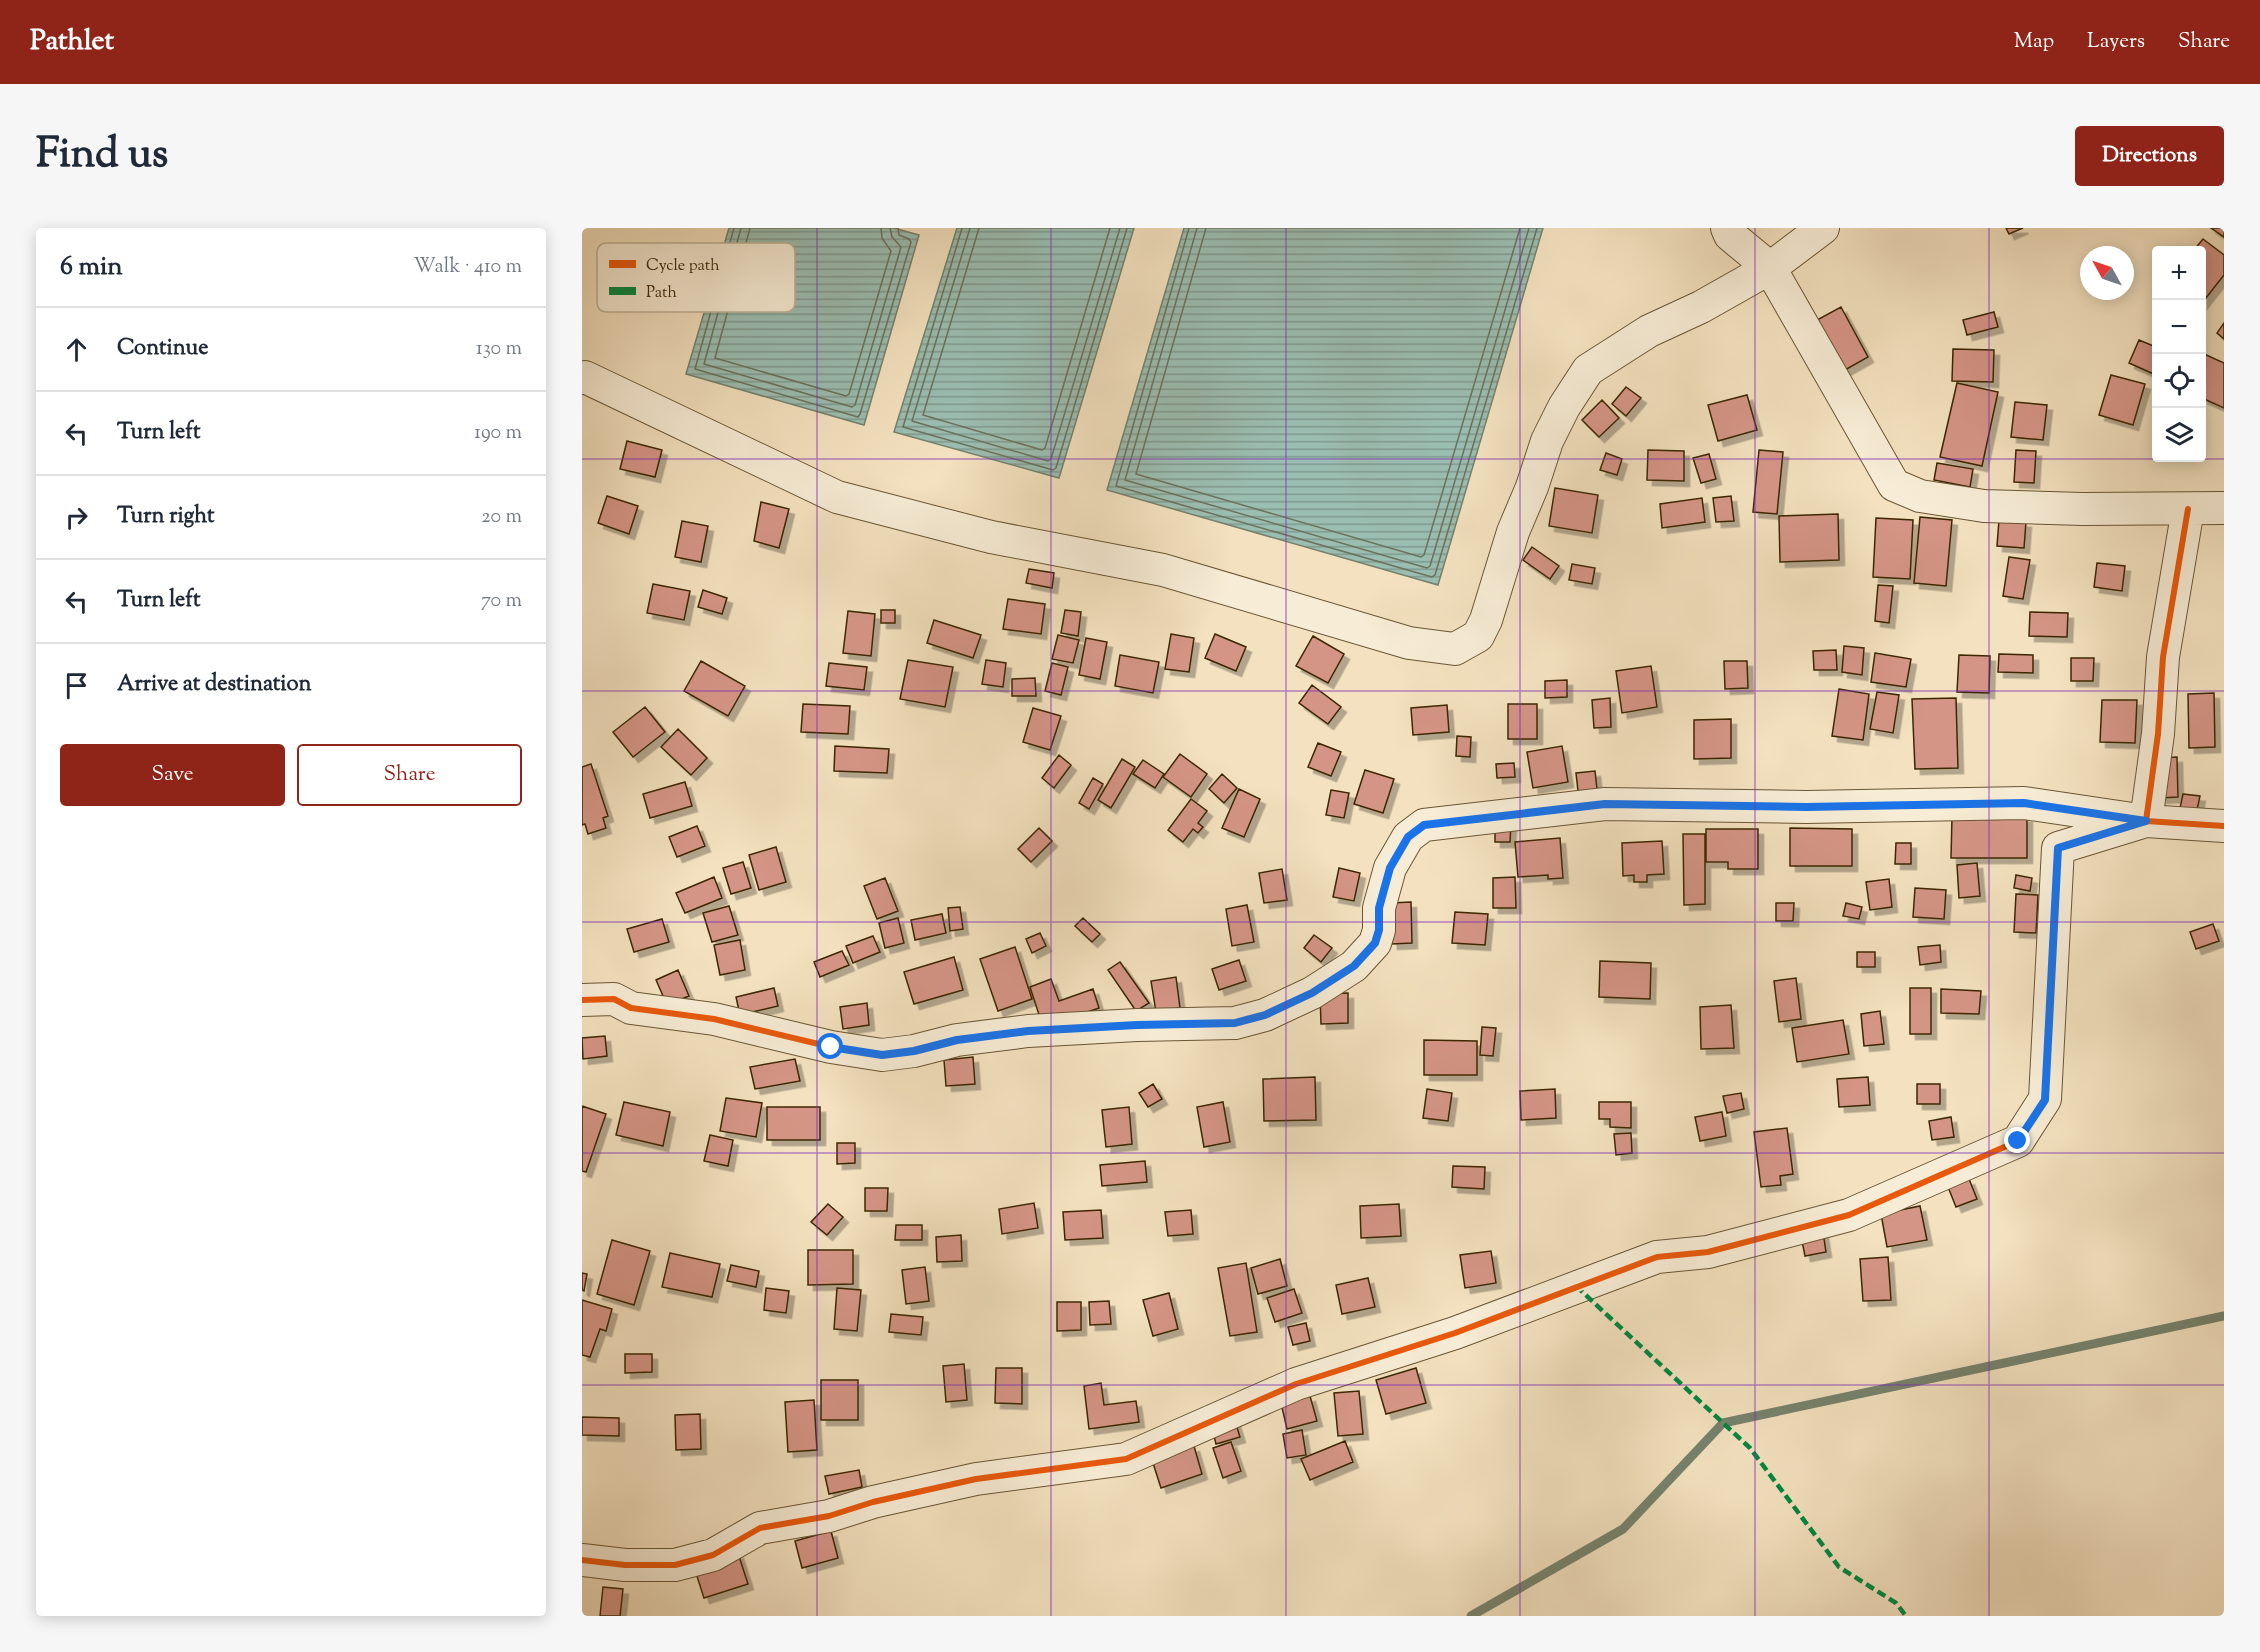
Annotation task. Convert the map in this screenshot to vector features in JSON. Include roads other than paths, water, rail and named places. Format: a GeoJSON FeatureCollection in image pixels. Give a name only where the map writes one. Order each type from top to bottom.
{"type":"FeatureCollection","features":[{"type":"Feature","properties":{"kind":"street"},"geometry":{"type":"LineString","coordinates":[[1727,228],[1730,235],[1770,268],[1894,485],[1920,496],[1984,506],[2224,508]]}},
{"type":"Feature","properties":{"kind":"street"},"geometry":{"type":"LineString","coordinates":[[582,378],[585,377],[837,497],[991,537],[1163,570],[1408,644],[1455,649],[1478,636],[1486,620],[1513,532],[1532,487],[1547,441],[1564,407],[1588,370],[1649,331],[1701,307],[1770,268],[1823,228]]}},
{"type":"Feature","properties":{"kind":"street"},"geometry":{"type":"LineString","coordinates":[[2146,821],[2158,734],[2163,657],[2188,509]]}},
{"type":"Feature","properties":{"kind":"street"},"geometry":{"type":"LineString","coordinates":[[582,1000],[614,999],[631,1008],[714,1019],[831,1047],[882,1055],[914,1051],[957,1040],[1028,1031],[1235,1023],[1265,1015],[1312,993],[1354,966],[1375,943],[1379,930],[1379,908],[1390,868],[1408,837],[1424,825],[1605,804],[1806,807],[2024,803],[2146,821],[2224,826]]}},
{"type":"Feature","properties":{"kind":"street"},"geometry":{"type":"LineString","coordinates":[[582,1560],[625,1565],[675,1565],[713,1555],[760,1528],[829,1516],[873,1502],[976,1479],[1126,1459],[1296,1384],[1455,1332],[1657,1257],[1708,1252],[1849,1215],[2018,1141],[2045,1100],[2058,848],[2146,821]]}},
{"type":"Feature","properties":{"kind":"water"},"geometry":{"type":"Polygon","coordinates":[[[729,228],[894,228],[919,235],[864,425],[686,374],[704,312],[795,312],[795,243],[725,243],[729,228]]]}},
{"type":"Feature","properties":{"kind":"water"},"geometry":{"type":"Polygon","coordinates":[[[957,228],[1134,228],[1059,478],[894,432],[957,228]]]}},
{"type":"Feature","properties":{"kind":"water"},"geometry":{"type":"Polygon","coordinates":[[[1184,228],[1543,228],[1438,585],[1107,490],[1184,228]]]}},
{"type":"Feature","properties":{"kind":"waterway"},"geometry":{"type":"LineString","coordinates":[[1471,1616],[1623,1529],[1723,1423],[2224,1316]]}}]}
